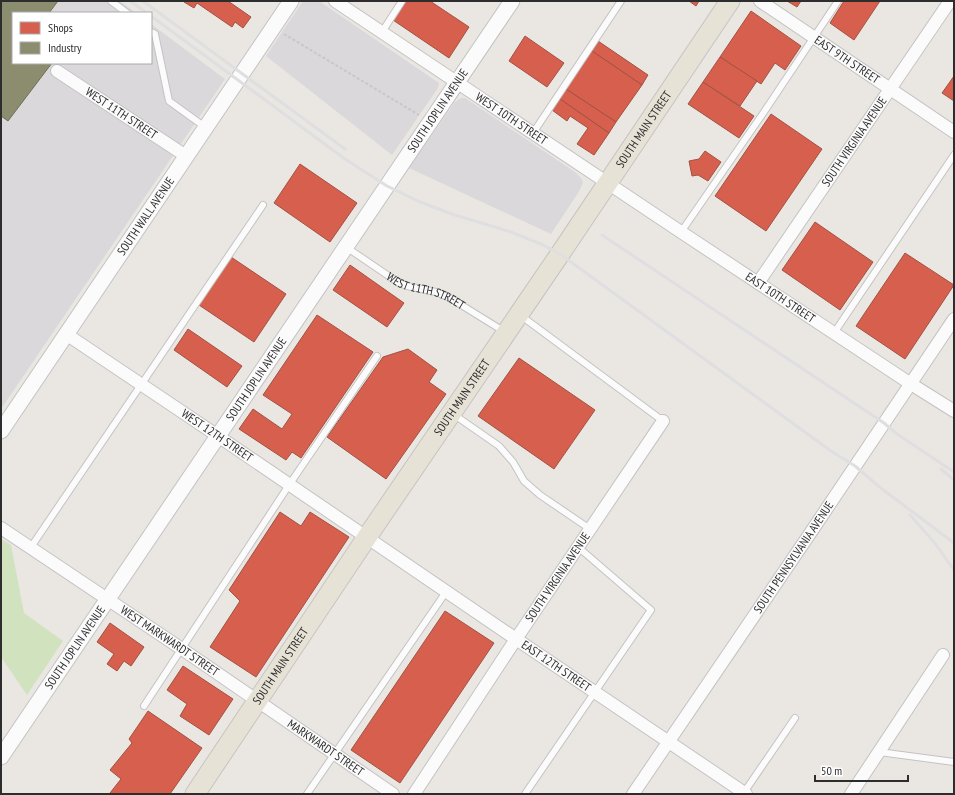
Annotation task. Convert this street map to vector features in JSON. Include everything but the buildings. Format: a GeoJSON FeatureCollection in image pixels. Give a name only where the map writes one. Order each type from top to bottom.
{"type":"FeatureCollection","features":[{"type":"Feature","properties":{"kind":"main road","name":"SOUTH MAIN STREET"},"geometry":{"type":"LineString","coordinates":[[195,794],[730,1]]}},
{"type":"Feature","properties":{"kind":"street","name":"SOUTH WALL AVENUE"},"geometry":{"type":"LineString","coordinates":[[1,431],[291,1]]}},
{"type":"Feature","properties":{"kind":"street","name":"WEST 10TH STREET"},"geometry":{"type":"LineString","coordinates":[[335,1],[608,183]]}},
{"type":"Feature","properties":{"kind":"street","name":"SOUTH JOPLIN AVENUE"},"geometry":{"type":"LineString","coordinates":[[1,757],[512,1]]}},
{"type":"Feature","properties":{"kind":"street","name":"EAST 9TH STREET"},"geometry":{"type":"LineString","coordinates":[[760,1],[954,132]]}},
{"type":"Feature","properties":{"kind":"street","name":"SOUTH VIRGINIA AVENUE"},"geometry":{"type":"LineString","coordinates":[[758,283],[950,1]]}},
{"type":"Feature","properties":{"kind":"street","name":"WEST 11TH STREET"},"geometry":{"type":"LineString","coordinates":[[57,70],[186,156]]}},
{"type":"Feature","properties":{"kind":"street","name":"EAST 10TH STREET"},"geometry":{"type":"LineString","coordinates":[[608,183],[834,334],[954,411]]}},
{"type":"Feature","properties":{"kind":"street","name":"SOUTH PENNSYLVANIA AVENUE"},"geometry":{"type":"LineString","coordinates":[[632,794],[954,319]]}},
{"type":"Feature","properties":{"kind":"street","name":"WEST 12TH STREET"},"geometry":{"type":"LineString","coordinates":[[66,334],[367,538]]}},
{"type":"Feature","properties":{"kind":"street","name":"SOUTH VIRGINIA AVENUE"},"geometry":{"type":"LineString","coordinates":[[414,794],[516,639],[663,421]]}},
{"type":"Feature","properties":{"kind":"street","name":"WEST MARKWARDT STREET"},"geometry":{"type":"LineString","coordinates":[[1,528],[258,701]]}},
{"type":"Feature","properties":{"kind":"street","name":"EAST 12TH STREET"},"geometry":{"type":"LineString","coordinates":[[367,538],[744,794]]}},
{"type":"Feature","properties":{"kind":"street"},"geometry":{"type":"LineString","coordinates":[[851,794],[943,655]]}},
{"type":"Feature","properties":{"kind":"street","name":"MARKWARDT STREET"},"geometry":{"type":"LineString","coordinates":[[258,701],[393,794]]}},
{"type":"Feature","properties":{"kind":"lane"},"geometry":{"type":"LineString","coordinates":[[111,1],[126,12]]}},
{"type":"Feature","properties":{"kind":"lane"},"geometry":{"type":"LineString","coordinates":[[382,32],[402,1]]}},
{"type":"Feature","properties":{"kind":"lane"},"geometry":{"type":"LineString","coordinates":[[533,133],[621,1]]}},
{"type":"Feature","properties":{"kind":"lane"},"geometry":{"type":"LineString","coordinates":[[681,232],[838,1]]}},
{"type":"Feature","properties":{"kind":"lane"},"geometry":{"type":"LineString","coordinates":[[152,32],[155,34],[169,101],[205,127]]}},
{"type":"Feature","properties":{"kind":"lane"},"geometry":{"type":"LineString","coordinates":[[834,334],[954,155]]}},
{"type":"Feature","properties":{"kind":"lane"},"geometry":{"type":"LineString","coordinates":[[30,547],[263,205]]}},
{"type":"Feature","properties":{"kind":"lane","name":"WEST 11TH STREET"},"geometry":{"type":"LineString","coordinates":[[346,247],[399,283],[436,292],[450,298],[506,333]]}},
{"type":"Feature","properties":{"kind":"lane"},"geometry":{"type":"LineString","coordinates":[[519,314],[663,421]]}},
{"type":"Feature","properties":{"kind":"lane"},"geometry":{"type":"LineString","coordinates":[[144,706],[289,485],[377,356]]}},
{"type":"Feature","properties":{"kind":"lane"},"geometry":{"type":"LineString","coordinates":[[452,413],[499,446],[513,462],[524,481],[540,495],[590,529]]}},
{"type":"Feature","properties":{"kind":"lane"},"geometry":{"type":"LineString","coordinates":[[525,794],[651,610],[578,547]]}},
{"type":"Feature","properties":{"kind":"lane"},"geometry":{"type":"LineString","coordinates":[[307,794],[446,592]]}},
{"type":"Feature","properties":{"kind":"lane"},"geometry":{"type":"LineString","coordinates":[[744,794],[795,718]]}},
{"type":"Feature","properties":{"kind":"lane"},"geometry":{"type":"LineString","coordinates":[[879,752],[954,762]]}},
{"type":"Feature","properties":{"kind":"path"},"geometry":{"type":"LineString","coordinates":[[274,27],[430,122]]}},
{"type":"Feature","properties":{"kind":"shaded area"},"geometry":{"type":"Polygon","coordinates":[[[1,1],[120,1],[135,12],[12,12],[12,64],[152,64],[152,25],[225,79],[1,409],[1,1]]]}},
{"type":"Feature","properties":{"kind":"shaded area"},"geometry":{"type":"Polygon","coordinates":[[[303,1],[319,1],[439,83],[438,88],[392,155],[266,56],[303,1]]]}},
{"type":"Feature","properties":{"kind":"shaded area"},"geometry":{"type":"Polygon","coordinates":[[[465,98],[575,172],[581,178],[583,182],[580,190],[551,234],[409,168],[455,102],[465,98]]]}},
{"type":"Feature","properties":{"kind":"green space"},"geometry":{"type":"Polygon","coordinates":[[[1,539],[11,545],[24,613],[63,641],[27,695],[1,657],[1,539]]]}},
{"type":"Feature","properties":{"kind":"railway"},"geometry":{"type":"LineString","coordinates":[[130,1],[146,12]]}},
{"type":"Feature","properties":{"kind":"railway"},"geometry":{"type":"LineString","coordinates":[[143,1],[345,149]]}},
{"type":"Feature","properties":{"kind":"railway"},"geometry":{"type":"LineString","coordinates":[[152,17],[345,159],[387,186],[420,202],[455,215],[508,231],[541,244],[560,254],[831,451],[855,466],[882,489],[954,543]]}},
{"type":"Feature","properties":{"kind":"railway"},"geometry":{"type":"LineString","coordinates":[[602,235],[884,423],[897,434],[954,472]]}},
{"type":"Feature","properties":{"kind":"railway"},"geometry":{"type":"LineString","coordinates":[[941,469],[954,480]]}},
{"type":"Feature","properties":{"kind":"railway"},"geometry":{"type":"LineString","coordinates":[[910,515],[934,542],[954,570]]}}]}
